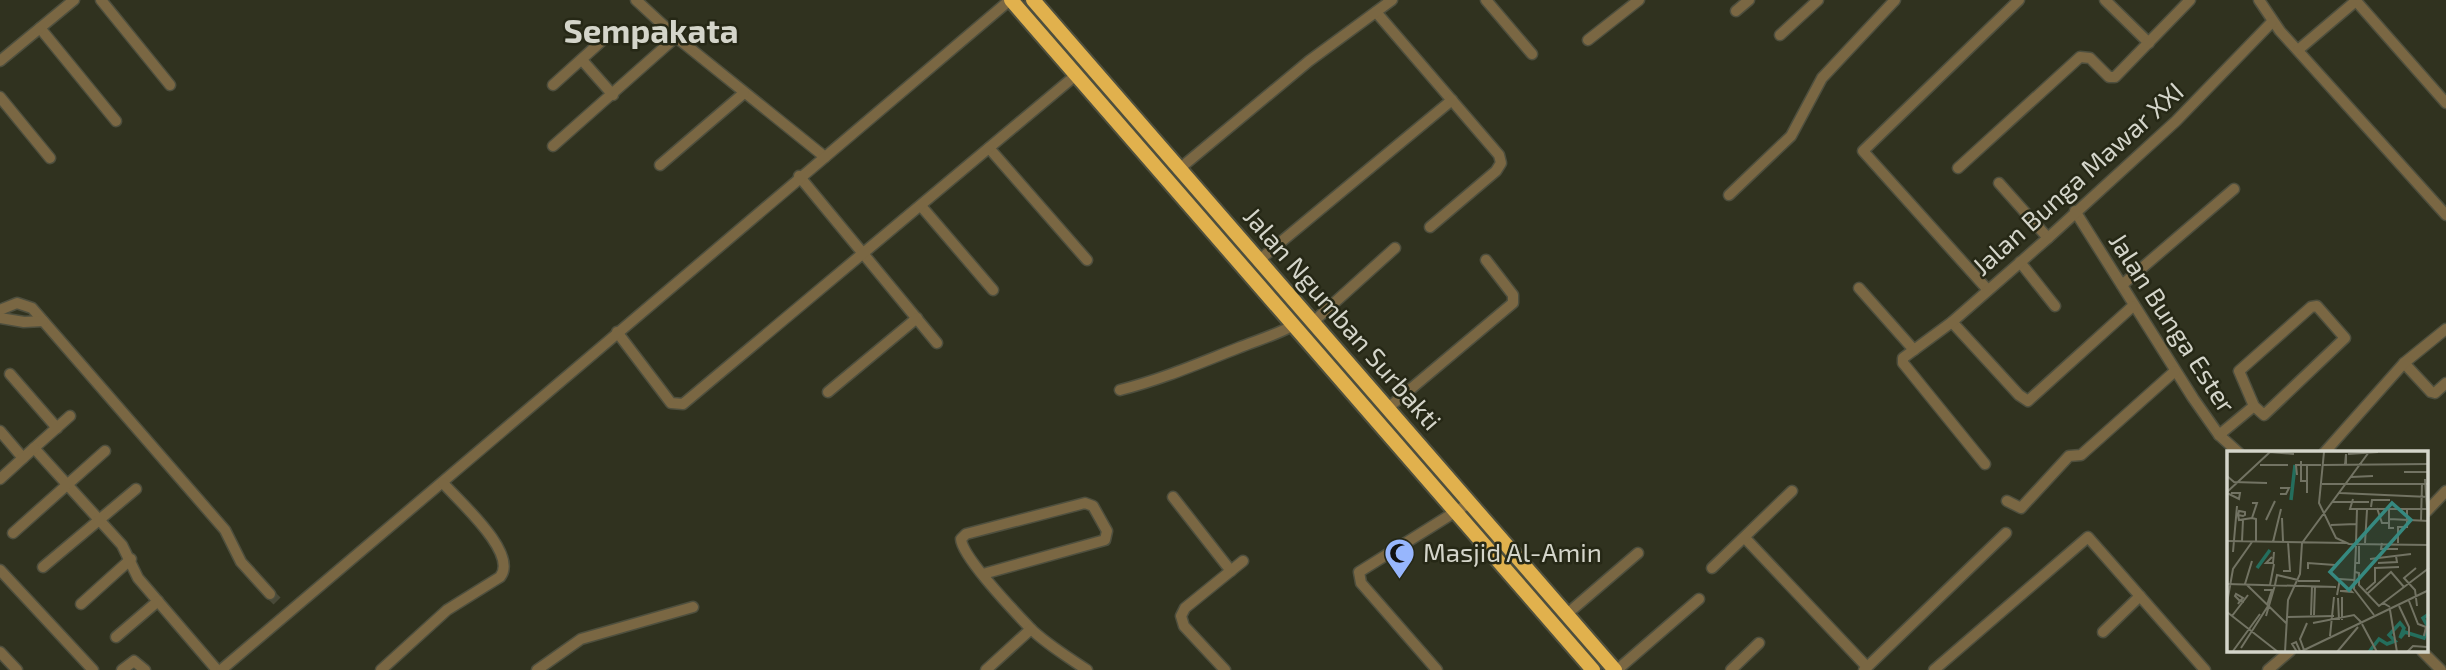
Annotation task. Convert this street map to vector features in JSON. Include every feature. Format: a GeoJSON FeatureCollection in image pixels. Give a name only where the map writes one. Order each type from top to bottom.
{"type":"FeatureCollection","features":[{"type":"Feature","properties":{"kind":"highway","name":"Jalan Ngumban Surbakti"},"geometry":{"type":"LineString","coordinates":[[1011,0],[1593,670]]}},
{"type":"Feature","properties":{"kind":"highway","name":"Jalan Ngumban Surbakti"},"geometry":{"type":"LineString","coordinates":[[1033,0],[1178,170],[1616,670]]}},
{"type":"Feature","properties":{"kind":"street"},"geometry":{"type":"LineString","coordinates":[[0,61],[74,0]]}},
{"type":"Feature","properties":{"kind":"street"},"geometry":{"type":"LineString","coordinates":[[101,0],[170,85]]}},
{"type":"Feature","properties":{"kind":"street"},"geometry":{"type":"LineString","coordinates":[[636,0],[676,37],[825,157]]}},
{"type":"Feature","properties":{"kind":"street"},"geometry":{"type":"LineString","coordinates":[[34,447],[100,520],[131,559],[134,573],[219,670],[443,483],[799,176],[1011,0]]}},
{"type":"Feature","properties":{"kind":"street"},"geometry":{"type":"LineString","coordinates":[[1178,170],[1309,61],[1392,0]]}},
{"type":"Feature","properties":{"kind":"street"},"geometry":{"type":"LineString","coordinates":[[1486,0],[1532,54]]}},
{"type":"Feature","properties":{"kind":"street"},"geometry":{"type":"LineString","coordinates":[[1588,40],[1639,0]]}},
{"type":"Feature","properties":{"kind":"street"},"geometry":{"type":"LineString","coordinates":[[1736,11],[1749,0]]}},
{"type":"Feature","properties":{"kind":"street"},"geometry":{"type":"LineString","coordinates":[[1780,35],[1818,0]]}},
{"type":"Feature","properties":{"kind":"street"},"geometry":{"type":"LineString","coordinates":[[1729,195],[1791,136],[1822,78],[1895,0]]}},
{"type":"Feature","properties":{"kind":"street"},"geometry":{"type":"LineString","coordinates":[[1987,289],[1864,151],[2019,0]]}},
{"type":"Feature","properties":{"kind":"street"},"geometry":{"type":"LineString","coordinates":[[2105,0],[2149,43]]}},
{"type":"Feature","properties":{"kind":"street"},"geometry":{"type":"LineString","coordinates":[[1958,168],[2080,57],[2090,58],[2112,78],[2128,67],[2190,0]]}},
{"type":"Feature","properties":{"kind":"street"},"geometry":{"type":"LineString","coordinates":[[2259,0],[2272,22],[2446,215]]}},
{"type":"Feature","properties":{"kind":"street"},"geometry":{"type":"LineString","coordinates":[[2298,51],[2357,0],[2446,103]]}},
{"type":"Feature","properties":{"kind":"street"},"geometry":{"type":"LineString","coordinates":[[1376,12],[1495,149],[1501,163],[1496,171],[1430,227]]}},
{"type":"Feature","properties":{"kind":"street","name":"Jalan Bunga Mawar XXI"},"geometry":{"type":"LineString","coordinates":[[1985,464],[1903,363],[1903,358],[1952,322],[2048,238],[2176,121],[2272,22]]}},
{"type":"Feature","properties":{"kind":"street"},"geometry":{"type":"LineString","coordinates":[[40,28],[116,121]]}},
{"type":"Feature","properties":{"kind":"street"},"geometry":{"type":"LineString","coordinates":[[553,146],[676,37]]}},
{"type":"Feature","properties":{"kind":"street"},"geometry":{"type":"LineString","coordinates":[[554,85],[605,38]]}},
{"type":"Feature","properties":{"kind":"street"},"geometry":{"type":"LineString","coordinates":[[582,60],[613,95]]}},
{"type":"Feature","properties":{"kind":"street"},"geometry":{"type":"LineString","coordinates":[[617,332],[671,402],[683,404],[1076,75]]}},
{"type":"Feature","properties":{"kind":"street"},"geometry":{"type":"LineString","coordinates":[[660,165],[744,93]]}},
{"type":"Feature","properties":{"kind":"street"},"geometry":{"type":"LineString","coordinates":[[0,97],[50,158]]}},
{"type":"Feature","properties":{"kind":"street"},"geometry":{"type":"LineString","coordinates":[[1258,261],[1452,100]]}},
{"type":"Feature","properties":{"kind":"street"},"geometry":{"type":"LineString","coordinates":[[989,148],[1087,261]]}},
{"type":"Feature","properties":{"kind":"street"},"geometry":{"type":"LineString","coordinates":[[799,176],[937,342]]}},
{"type":"Feature","properties":{"kind":"street"},"geometry":{"type":"LineString","coordinates":[[1999,183],[2048,238]]}},
{"type":"Feature","properties":{"kind":"street"},"geometry":{"type":"LineString","coordinates":[[2122,285],[2234,189]]}},
{"type":"Feature","properties":{"kind":"street"},"geometry":{"type":"LineString","coordinates":[[921,206],[993,290]]}},
{"type":"Feature","properties":{"kind":"street","name":"Jalan Bunga Ester"},"geometry":{"type":"LineString","coordinates":[[2075,211],[2175,371],[2219,435],[2237,451]]}},
{"type":"Feature","properties":{"kind":"street"},"geometry":{"type":"LineString","coordinates":[[1313,323],[1395,248]]}},
{"type":"Feature","properties":{"kind":"street"},"geometry":{"type":"LineString","coordinates":[[1388,408],[1513,303],[1513,295],[1486,260]]}},
{"type":"Feature","properties":{"kind":"street"},"geometry":{"type":"LineString","coordinates":[[2020,262],[2055,306]]}},
{"type":"Feature","properties":{"kind":"street"},"geometry":{"type":"LineString","coordinates":[[1859,288],[1914,350]]}},
{"type":"Feature","properties":{"kind":"street"},"geometry":{"type":"LineString","coordinates":[[0,310],[22,303],[32,308],[225,530],[241,562],[270,594]]}},
{"type":"Feature","properties":{"kind":"street"},"geometry":{"type":"LineString","coordinates":[[1952,322],[2019,395],[2028,401],[2133,306]]}},
{"type":"Feature","properties":{"kind":"street"},"geometry":{"type":"LineString","coordinates":[[2317,306],[2345,338],[2264,415],[2254,406],[2239,370],[2311,307],[2317,306]]}},
{"type":"Feature","properties":{"kind":"street"},"geometry":{"type":"LineString","coordinates":[[0,318],[24,322],[43,321]]}},
{"type":"Feature","properties":{"kind":"street"},"geometry":{"type":"LineString","coordinates":[[828,392],[917,318]]}},
{"type":"Feature","properties":{"kind":"street"},"geometry":{"type":"LineString","coordinates":[[1120,390],[1179,373],[1241,346],[1269,339],[1294,325]]}},
{"type":"Feature","properties":{"kind":"street"},"geometry":{"type":"LineString","coordinates":[[2326,451],[2404,363],[2446,329]]}},
{"type":"Feature","properties":{"kind":"street"},"geometry":{"type":"LineString","coordinates":[[2404,363],[2431,392],[2435,393],[2446,383]]}},
{"type":"Feature","properties":{"kind":"street"},"geometry":{"type":"LineString","coordinates":[[2007,501],[2021,508],[2069,456],[2081,456],[2175,371]]}},
{"type":"Feature","properties":{"kind":"street"},"geometry":{"type":"LineString","coordinates":[[10,374],[57,428]]}},
{"type":"Feature","properties":{"kind":"street"},"geometry":{"type":"LineString","coordinates":[[2219,435],[2254,406]]}},
{"type":"Feature","properties":{"kind":"street"},"geometry":{"type":"LineString","coordinates":[[0,479],[70,416]]}},
{"type":"Feature","properties":{"kind":"street"},"geometry":{"type":"LineString","coordinates":[[0,431],[23,458]]}},
{"type":"Feature","properties":{"kind":"street"},"geometry":{"type":"LineString","coordinates":[[13,533],[105,451]]}},
{"type":"Feature","properties":{"kind":"street"},"geometry":{"type":"LineString","coordinates":[[381,670],[447,610],[500,578],[506,571],[506,564],[494,540],[443,483]]}},
{"type":"Feature","properties":{"kind":"street"},"geometry":{"type":"LineString","coordinates":[[43,567],[136,489]]}},
{"type":"Feature","properties":{"kind":"street"},"geometry":{"type":"LineString","coordinates":[[1712,568],[1792,491]]}},
{"type":"Feature","properties":{"kind":"street"},"geometry":{"type":"LineString","coordinates":[[2428,510],[2446,491]]}},
{"type":"Feature","properties":{"kind":"street"},"geometry":{"type":"LineString","coordinates":[[1173,497],[1231,571]]}},
{"type":"Feature","properties":{"kind":"street"},"geometry":{"type":"LineString","coordinates":[[1437,670],[1362,583],[1359,572],[1471,502]]}},
{"type":"Feature","properties":{"kind":"street"},"geometry":{"type":"LineString","coordinates":[[984,574],[1105,540],[1107,531],[1093,506],[1085,503],[966,534],[961,538],[961,547],[984,574],[1031,629],[1087,670]]}},
{"type":"Feature","properties":{"kind":"street"},"geometry":{"type":"LineString","coordinates":[[1745,538],[1865,669],[2006,533]]}},
{"type":"Feature","properties":{"kind":"street"},"geometry":{"type":"LineString","coordinates":[[1934,670],[2087,537],[2092,539],[2205,670]]}},
{"type":"Feature","properties":{"kind":"street"},"geometry":{"type":"LineString","coordinates":[[1567,614],[1637,553]]}},
{"type":"Feature","properties":{"kind":"street"},"geometry":{"type":"LineString","coordinates":[[80,604],[131,559]]}},
{"type":"Feature","properties":{"kind":"street"},"geometry":{"type":"LineString","coordinates":[[1225,670],[1184,626],[1181,615],[1185,608],[1243,561]]}},
{"type":"Feature","properties":{"kind":"street"},"geometry":{"type":"LineString","coordinates":[[0,570],[93,670]]}},
{"type":"Feature","properties":{"kind":"street"},"geometry":{"type":"LineString","coordinates":[[2103,632],[2140,596]]}},
{"type":"Feature","properties":{"kind":"street"},"geometry":{"type":"LineString","coordinates":[[1616,670],[1699,598]]}},
{"type":"Feature","properties":{"kind":"street"},"geometry":{"type":"LineString","coordinates":[[117,637],[158,601]]}},
{"type":"Feature","properties":{"kind":"street"},"geometry":{"type":"LineString","coordinates":[[280,604],[287,613]]}},
{"type":"Feature","properties":{"kind":"street"},"geometry":{"type":"LineString","coordinates":[[537,670],[580,639],[693,607]]}},
{"type":"Feature","properties":{"kind":"street"},"geometry":{"type":"LineString","coordinates":[[986,670],[1031,629]]}},
{"type":"Feature","properties":{"kind":"street"},"geometry":{"type":"LineString","coordinates":[[1731,670],[1759,643]]}},
{"type":"Feature","properties":{"kind":"street"},"geometry":{"type":"LineString","coordinates":[[0,652],[17,670]]}},
{"type":"Feature","properties":{"kind":"street"},"geometry":{"type":"LineString","coordinates":[[2268,670],[2289,652]]}},
{"type":"Feature","properties":{"kind":"street"},"geometry":{"type":"LineString","coordinates":[[2423,652],[2441,670]]}},
{"type":"Feature","properties":{"kind":"street"},"geometry":{"type":"LineString","coordinates":[[122,670],[134,661],[145,670]]}},
{"type":"Feature","properties":{"kind":"tunnel"},"geometry":{"type":"LineString","coordinates":[[270,594],[280,604]]}},
{"type":"Feature","properties":{"kind":"place","name":"Masjid Al-Amin"},"geometry":{"type":"Point","coordinates":[1400,580]}},
{"type":"Feature","properties":{"kind":"district","name":"Sempakata"},"geometry":{"type":"Point","coordinates":[651,31]}}]}
